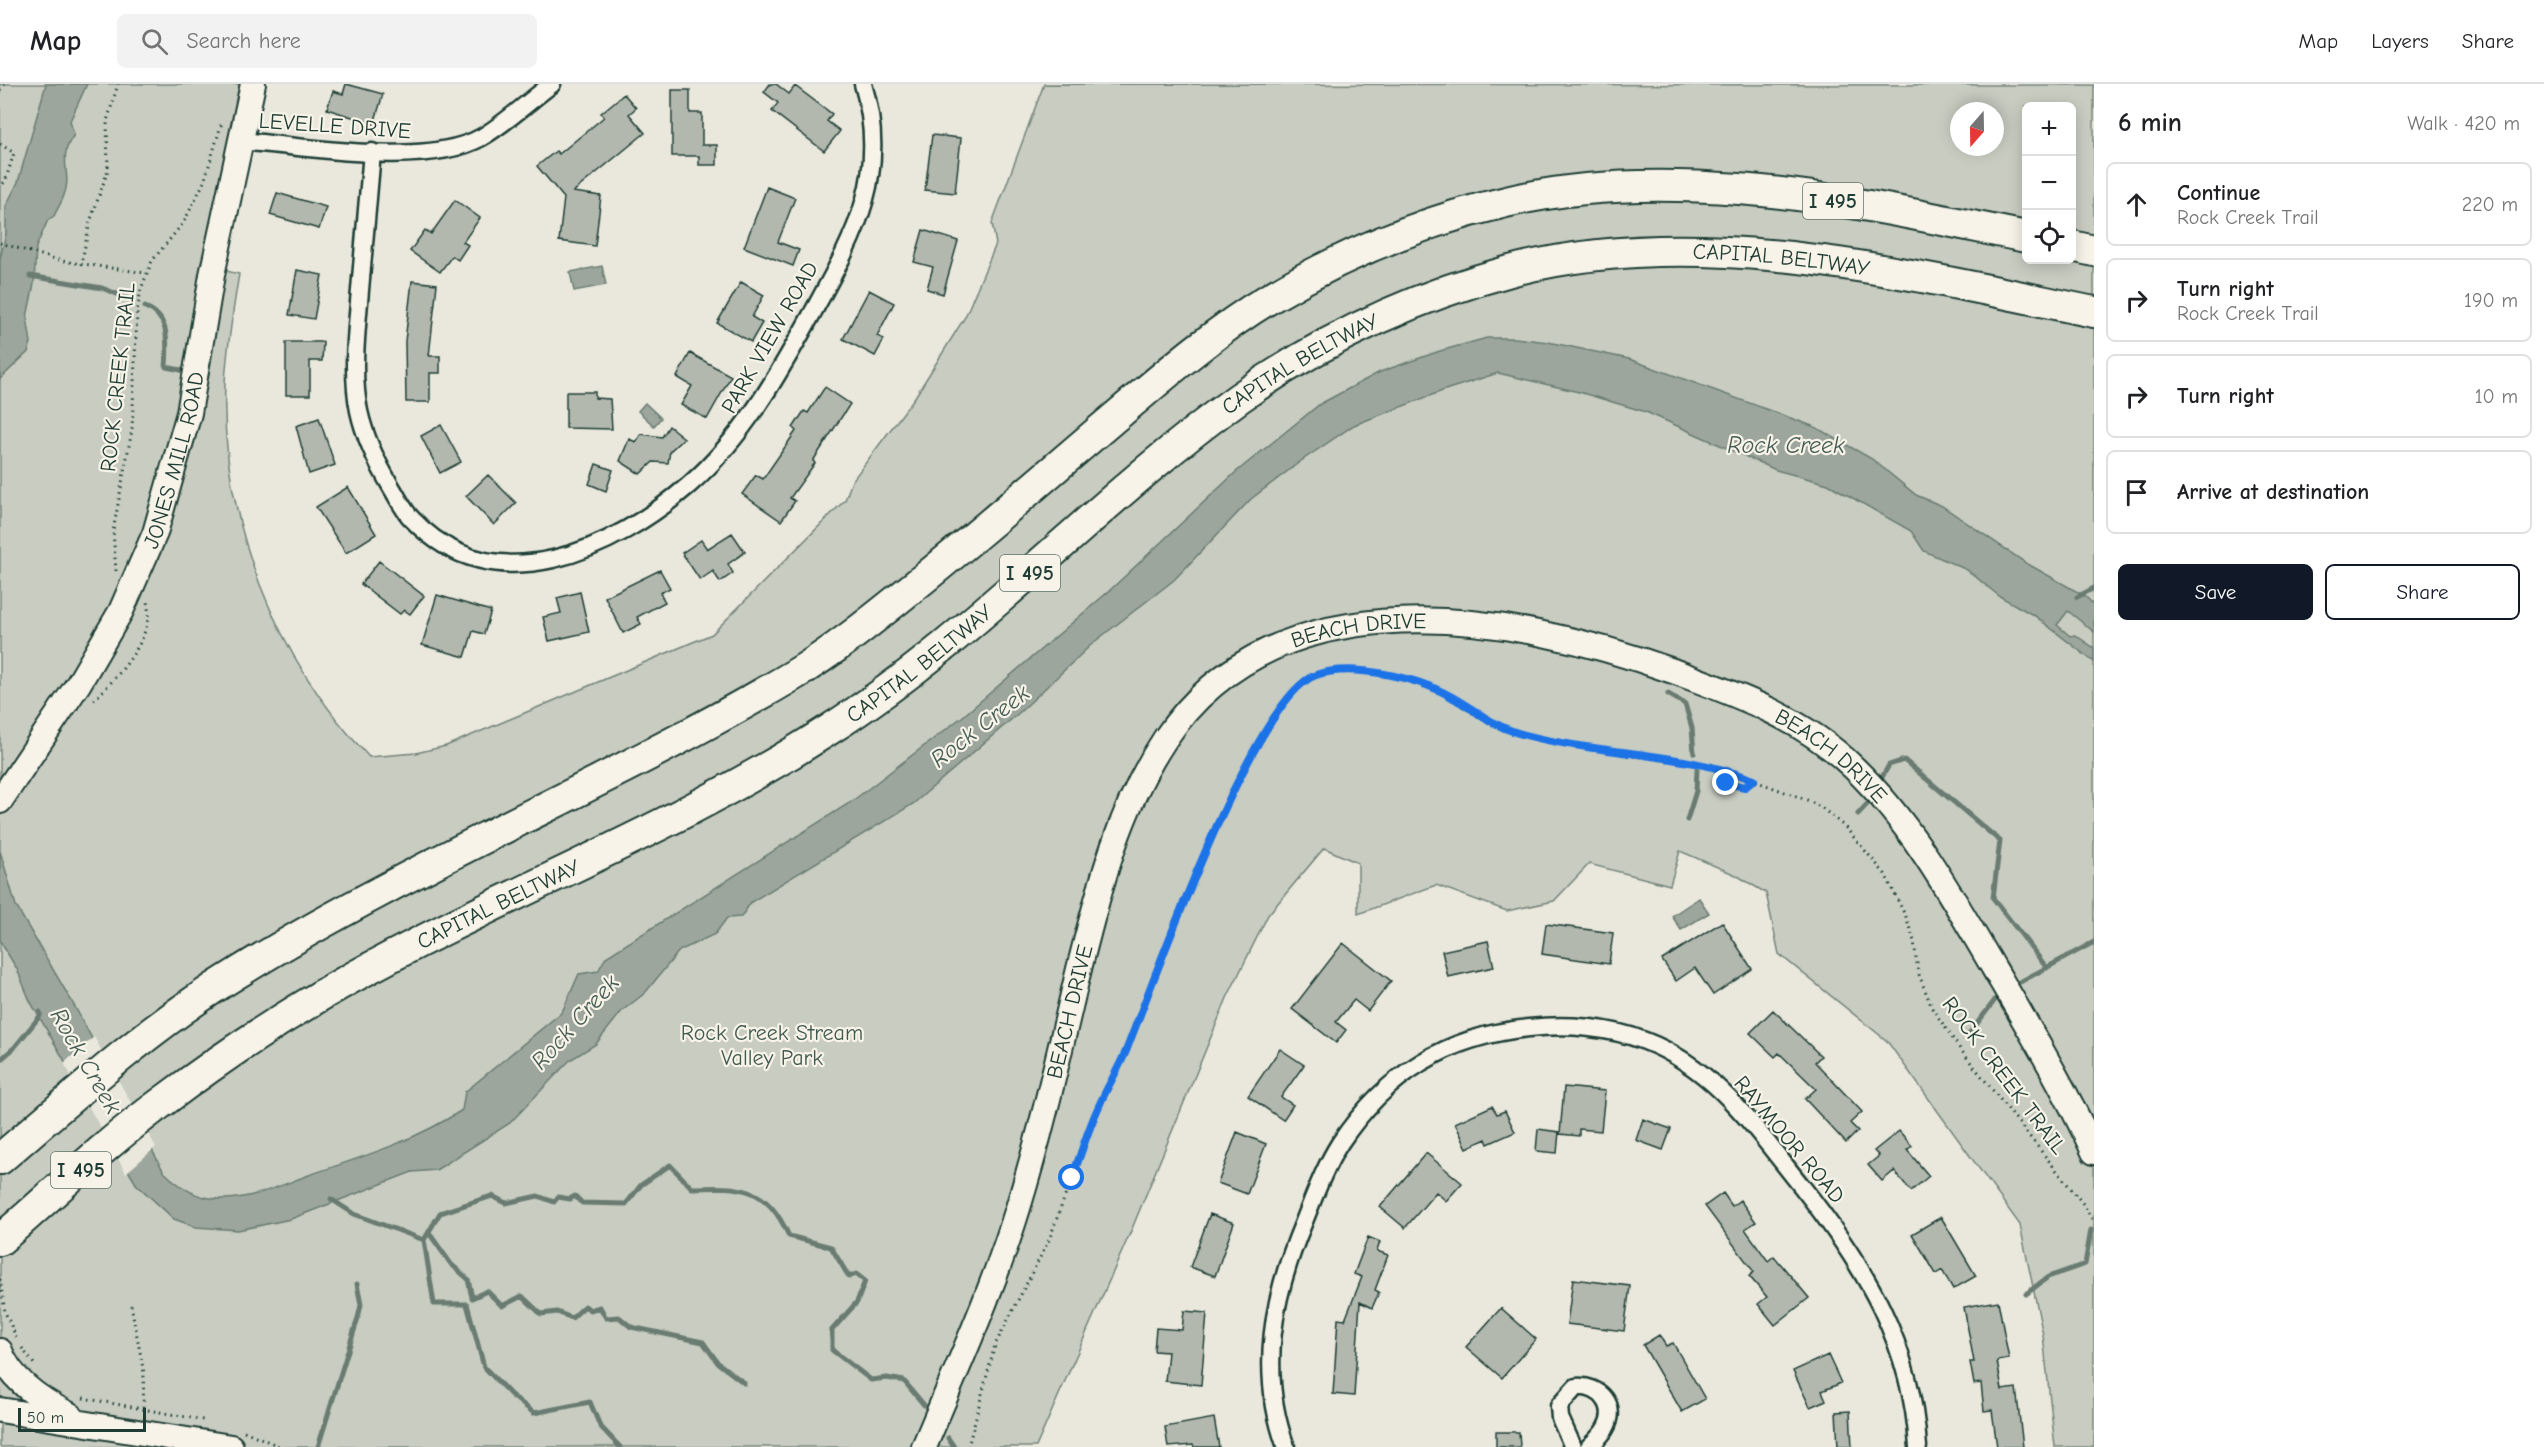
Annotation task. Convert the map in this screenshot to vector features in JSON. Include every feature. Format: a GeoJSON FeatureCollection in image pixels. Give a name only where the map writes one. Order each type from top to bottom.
{"type":"FeatureCollection","features":[{"type":"Feature","properties":{"kind":"highway","name":"I 495"},"geometry":{"type":"LineString","coordinates":[[0,1158],[134,1044],[234,975],[324,921],[724,717],[804,670],[926,578],[1200,347],[1267,300],[1343,259],[1414,230],[1508,201],[1584,191],[1660,186],[1738,189],[1814,198],[2022,236]]}},
{"type":"Feature","properties":{"kind":"highway"},"geometry":{"type":"LineString","coordinates":[[2076,247],[2094,251]]}},
{"type":"Feature","properties":{"kind":"highway","name":"CAPITAL BELTWAY"},"geometry":{"type":"LineString","coordinates":[[0,1240],[163,1101],[343,983],[446,929],[647,832],[750,778],[830,730],[906,676],[1237,400],[1297,360],[1370,321],[1430,295],[1516,269],[1587,258],[1658,252],[1736,251],[1806,257],[2094,312]]}},
{"type":"Feature","properties":{"kind":"highway"},"geometry":{"type":"LineString","coordinates":[[1951,283],[2094,324]]}},
{"type":"Feature","properties":{"kind":"street","name":"JONES MILL ROAD"},"geometry":{"type":"LineString","coordinates":[[0,801],[25,760],[79,683],[121,611],[154,533],[189,412],[212,275],[253,84]]}},
{"type":"Feature","properties":{"kind":"street","name":"LEVELLE DRIVE"},"geometry":{"type":"LineString","coordinates":[[240,141],[404,154],[458,147],[482,137],[552,84]]}},
{"type":"Feature","properties":{"kind":"street","name":"PARK VIEW ROAD"},"geometry":{"type":"LineString","coordinates":[[372,152],[356,333],[356,389],[360,413],[376,461],[410,517],[430,536],[464,555],[517,566],[559,560],[608,540],[653,513],[691,484],[743,427],[765,397],[861,219],[874,163],[870,108],[863,84]]}},
{"type":"Feature","properties":{"kind":"street","name":"BEACH DRIVE"},"geometry":{"type":"LineString","coordinates":[[924,1447],[980,1314],[1018,1210],[1107,864],[1141,778],[1167,735],[1201,696],[1266,651],[1305,635],[1351,625],[1399,621],[1457,621],[1552,633],[1660,666],[1749,699],[1780,714],[1850,764],[1880,795],[1914,838],[1937,872],[2062,1083],[2094,1152]]}},
{"type":"Feature","properties":{"kind":"street","name":"RAYMOOR ROAD"},"geometry":{"type":"LineString","coordinates":[[1286,1447],[1276,1421],[1271,1377],[1273,1318],[1293,1249],[1322,1179],[1340,1144],[1371,1104],[1410,1068],[1438,1052],[1494,1031],[1548,1026],[1585,1027],[1645,1040],[1690,1064],[1730,1097],[1834,1228],[1865,1276],[1894,1334],[1904,1361],[1917,1421],[1918,1447]]}},
{"type":"Feature","properties":{"kind":"street"},"geometry":{"type":"LineString","coordinates":[[0,1351],[4,1362],[29,1389],[52,1406],[83,1422]]}},
{"type":"Feature","properties":{"kind":"street"},"geometry":{"type":"LineString","coordinates":[[1573,1447],[1560,1418],[1559,1406],[1576,1387],[1586,1386],[1597,1390],[1605,1397],[1610,1417],[1605,1430],[1589,1447]]}},
{"type":"Feature","properties":{"kind":"street"},"geometry":{"type":"LineString","coordinates":[[0,1410],[83,1422],[142,1420],[233,1438]]}},
{"type":"Feature","properties":{"kind":"path"},"geometry":{"type":"LineString","coordinates":[[0,90],[5,84]]}},
{"type":"Feature","properties":{"kind":"path"},"geometry":{"type":"LineString","coordinates":[[81,265],[90,222],[108,170],[108,121],[118,84]]}},
{"type":"Feature","properties":{"kind":"path","name":"ROCK CREEK TRAIL"},"geometry":{"type":"LineString","coordinates":[[116,576],[113,531],[132,430],[137,312],[146,273],[156,254],[184,222],[196,199],[204,182],[225,114]]}},
{"type":"Feature","properties":{"kind":"path"},"geometry":{"type":"LineString","coordinates":[[0,144],[14,153],[5,182],[0,186]]}},
{"type":"Feature","properties":{"kind":"path"},"geometry":{"type":"LineString","coordinates":[[0,243],[46,258],[146,273]]}},
{"type":"Feature","properties":{"kind":"path"},"geometry":{"type":"LineString","coordinates":[[89,705],[117,676],[138,645],[146,627],[149,610],[142,595]]}},
{"type":"Feature","properties":{"kind":"path","name":"ROCK CREEK TRAIL"},"geometry":{"type":"LineString","coordinates":[[968,1447],[982,1385],[995,1345],[1049,1240],[1097,1109],[1125,1054],[1153,979],[1217,826],[1264,736],[1288,697],[1302,681],[1316,675],[1343,670],[1402,678],[1444,693],[1481,718],[1517,733],[1628,755],[1711,765],[1822,808],[1845,827],[1874,858],[1906,917],[1914,941],[1918,972],[1932,1008],[1966,1058],[2084,1205],[2094,1223]]}},
{"type":"Feature","properties":{"kind":"path"},"geometry":{"type":"LineString","coordinates":[[1726,783],[1745,787],[1754,780]]}},
{"type":"Feature","properties":{"kind":"path"},"geometry":{"type":"LineString","coordinates":[[0,1279],[5,1312],[20,1345],[38,1369]]}},
{"type":"Feature","properties":{"kind":"path"},"geometry":{"type":"LineString","coordinates":[[131,1305],[144,1373],[142,1420]]}},
{"type":"Feature","properties":{"kind":"path"},"geometry":{"type":"LineString","coordinates":[[81,1398],[142,1420],[208,1421]]}},
{"type":"Feature","properties":{"kind":"path"},"geometry":{"type":"LineString","coordinates":[[233,1438],[281,1447]]}},
{"type":"Feature","properties":{"kind":"green space","name":"Rock Creek Stream Valley Park"},"geometry":{"type":"Polygon","coordinates":[[[0,84],[260,84],[218,269],[239,274],[225,383],[226,434],[232,485],[244,535],[260,584],[281,631],[306,676],[336,718],[369,757],[416,753],[446,746],[712,634],[845,500],[852,481],[915,397],[965,317],[996,244],[992,223],[1044,84],[2094,85],[2094,1447],[2055,1447],[2043,1335],[2020,1225],[1887,1041],[1779,954],[1766,893],[1736,875],[1680,851],[1670,885],[1589,864],[1554,901],[1507,911],[1436,885],[1358,914],[1358,863],[1324,848],[1268,915],[1227,998],[1131,1231],[1036,1447],[0,1447],[0,84]]]}},
{"type":"Feature","properties":{"kind":"water"},"geometry":{"type":"Polygon","coordinates":[[[46,84],[87,84],[70,121],[74,135],[66,151],[67,180],[64,195],[54,216],[48,220],[36,247],[34,284],[27,317],[31,343],[28,352],[0,379],[0,259],[6,234],[6,206],[18,182],[46,84]]]}},
{"type":"Feature","properties":{"kind":"water"},"geometry":{"type":"Polygon","coordinates":[[[602,266],[606,285],[574,291],[570,272],[602,266]]]}},
{"type":"Feature","properties":{"kind":"water","name":"Rock Creek"},"geometry":{"type":"Polygon","coordinates":[[[1487,338],[1515,338],[1548,342],[1629,359],[1815,427],[1872,459],[1916,495],[1942,506],[2026,563],[2085,596],[2094,605],[2094,632],[2068,611],[2057,625],[2070,636],[2075,635],[2094,648],[2094,662],[2035,616],[1999,596],[1967,570],[1924,551],[1911,531],[1828,484],[1776,470],[1646,412],[1579,392],[1498,373],[1445,390],[1354,425],[1301,461],[1251,499],[1174,580],[1093,643],[1020,712],[913,804],[751,902],[741,917],[727,918],[715,934],[679,951],[645,993],[622,1011],[596,1044],[570,1060],[510,1123],[436,1170],[412,1172],[291,1219],[238,1230],[196,1227],[174,1219],[136,1184],[30,1001],[17,969],[0,941],[0,851],[16,906],[75,1007],[164,1172],[189,1191],[204,1197],[220,1199],[243,1197],[266,1191],[388,1147],[426,1131],[462,1110],[465,1092],[562,1012],[579,974],[598,971],[606,957],[851,802],[962,717],[1108,592],[1236,472],[1320,404],[1380,372],[1440,351],[1487,338]]]}},
{"type":"Feature","properties":{"kind":"water"},"geometry":{"type":"Polygon","coordinates":[[[645,403],[661,418],[654,426],[638,411],[645,403]]]}},
{"type":"Feature","properties":{"kind":"water"},"geometry":{"type":"Polygon","coordinates":[[[1699,898],[1709,913],[1681,930],[1672,916],[1699,898]]]}},
{"type":"Feature","properties":{"kind":"pier"},"geometry":{"type":"Polygon","coordinates":[[[94,1037],[156,1147],[126,1173],[64,1063],[94,1037]]]}},
{"type":"Feature","properties":{"kind":"building"},"geometry":{"type":"Polygon","coordinates":[[[346,84],[383,94],[374,124],[327,109],[333,91],[343,94],[346,84]]]}},
{"type":"Feature","properties":{"kind":"building"},"geometry":{"type":"Polygon","coordinates":[[[770,84],[776,84],[789,94],[795,86],[832,114],[827,121],[840,131],[824,151],[772,111],[778,103],[764,92],[770,84]]]}},
{"type":"Feature","properties":{"kind":"building"},"geometry":{"type":"Polygon","coordinates":[[[672,90],[690,90],[690,113],[702,113],[702,145],[717,145],[717,165],[699,165],[699,156],[672,156],[672,90]]]}},
{"type":"Feature","properties":{"kind":"building"},"geometry":{"type":"Polygon","coordinates":[[[624,94],[636,108],[629,114],[645,133],[573,192],[601,196],[595,246],[559,241],[564,198],[537,166],[556,151],[559,154],[604,117],[601,113],[624,94]]]}},
{"type":"Feature","properties":{"kind":"building"},"geometry":{"type":"Polygon","coordinates":[[[932,135],[961,138],[955,193],[925,190],[932,135]]]}},
{"type":"Feature","properties":{"kind":"building"},"geometry":{"type":"Polygon","coordinates":[[[767,187],[795,198],[778,242],[799,250],[793,266],[744,247],[767,187]]]}},
{"type":"Feature","properties":{"kind":"building"},"geometry":{"type":"Polygon","coordinates":[[[277,193],[326,207],[319,229],[270,215],[277,193]]]}},
{"type":"Feature","properties":{"kind":"building"},"geometry":{"type":"Polygon","coordinates":[[[455,200],[480,218],[463,242],[468,245],[458,260],[452,256],[440,272],[410,251],[425,230],[431,234],[455,200]]]}},
{"type":"Feature","properties":{"kind":"building"},"geometry":{"type":"Polygon","coordinates":[[[923,230],[958,241],[943,294],[927,289],[933,267],[914,262],[923,230]]]}},
{"type":"Feature","properties":{"kind":"building"},"geometry":{"type":"Polygon","coordinates":[[[297,270],[322,275],[314,319],[289,315],[297,270]]]}},
{"type":"Feature","properties":{"kind":"building"},"geometry":{"type":"Polygon","coordinates":[[[412,281],[437,284],[429,356],[440,356],[440,373],[430,373],[430,402],[406,402],[405,341],[412,281]]]}},
{"type":"Feature","properties":{"kind":"building"},"geometry":{"type":"Polygon","coordinates":[[[741,282],[764,295],[752,317],[762,323],[751,342],[717,323],[741,282]]]}},
{"type":"Feature","properties":{"kind":"building"},"geometry":{"type":"Polygon","coordinates":[[[869,290],[894,303],[877,336],[884,339],[875,356],[843,339],[869,290]]]}},
{"type":"Feature","properties":{"kind":"building"},"geometry":{"type":"Polygon","coordinates":[[[286,342],[323,342],[322,361],[310,361],[310,395],[286,395],[286,342]]]}},
{"type":"Feature","properties":{"kind":"building"},"geometry":{"type":"Polygon","coordinates":[[[690,353],[731,376],[707,419],[681,405],[692,386],[677,377],[690,353]]]}},
{"type":"Feature","properties":{"kind":"building"},"geometry":{"type":"Polygon","coordinates":[[[825,387],[850,404],[813,461],[815,463],[790,498],[795,501],[781,521],[742,494],[756,475],[763,479],[796,431],[793,428],[804,411],[808,413],[825,387]]]}},
{"type":"Feature","properties":{"kind":"building"},"geometry":{"type":"Polygon","coordinates":[[[566,392],[595,392],[595,398],[610,399],[612,429],[566,428],[566,392]]]}},
{"type":"Feature","properties":{"kind":"building"},"geometry":{"type":"Polygon","coordinates":[[[319,418],[335,465],[309,474],[296,426],[319,418]]]}},
{"type":"Feature","properties":{"kind":"building"},"geometry":{"type":"Polygon","coordinates":[[[441,425],[461,462],[440,473],[421,436],[441,425]]]}},
{"type":"Feature","properties":{"kind":"building"},"geometry":{"type":"Polygon","coordinates":[[[669,426],[684,438],[670,451],[668,463],[653,462],[640,474],[620,461],[629,439],[636,442],[641,434],[662,437],[669,426]]]}},
{"type":"Feature","properties":{"kind":"building"},"geometry":{"type":"Polygon","coordinates":[[[596,464],[613,470],[606,491],[589,484],[596,464]]]}},
{"type":"Feature","properties":{"kind":"building"},"geometry":{"type":"Polygon","coordinates":[[[488,475],[516,503],[494,525],[466,496],[488,475]]]}},
{"type":"Feature","properties":{"kind":"building"},"geometry":{"type":"Polygon","coordinates":[[[348,487],[376,534],[346,553],[316,507],[348,487]]]}},
{"type":"Feature","properties":{"kind":"building"},"geometry":{"type":"Polygon","coordinates":[[[732,533],[745,552],[728,564],[733,573],[720,582],[713,571],[700,580],[682,553],[701,540],[707,549],[732,533]]]}},
{"type":"Feature","properties":{"kind":"building"},"geometry":{"type":"Polygon","coordinates":[[[379,561],[424,596],[410,614],[404,610],[400,614],[361,584],[379,561]]]}},
{"type":"Feature","properties":{"kind":"building"},"geometry":{"type":"Polygon","coordinates":[[[660,570],[670,588],[660,593],[665,602],[637,617],[641,624],[623,633],[605,597],[660,570]]]}},
{"type":"Feature","properties":{"kind":"building"},"geometry":{"type":"Polygon","coordinates":[[[580,592],[589,632],[549,641],[543,617],[561,613],[557,598],[580,592]]]}},
{"type":"Feature","properties":{"kind":"building"},"geometry":{"type":"Polygon","coordinates":[[[437,595],[491,611],[484,634],[473,631],[465,657],[422,645],[437,595]]]}},
{"type":"Feature","properties":{"kind":"building"},"geometry":{"type":"Polygon","coordinates":[[[1722,922],[1752,969],[1713,995],[1695,968],[1676,981],[1662,960],[1722,922]]]}},
{"type":"Feature","properties":{"kind":"building"},"geometry":{"type":"Polygon","coordinates":[[[1546,924],[1613,933],[1609,964],[1542,954],[1546,924]]]}},
{"type":"Feature","properties":{"kind":"building"},"geometry":{"type":"Polygon","coordinates":[[[1488,941],[1494,967],[1448,977],[1442,951],[1488,941]]]}},
{"type":"Feature","properties":{"kind":"building"},"geometry":{"type":"Polygon","coordinates":[[[1343,943],[1391,981],[1368,1011],[1354,1000],[1336,1022],[1346,1030],[1336,1043],[1292,1009],[1343,943]]]}},
{"type":"Feature","properties":{"kind":"building"},"geometry":{"type":"Polygon","coordinates":[[[1773,1010],[1821,1056],[1815,1062],[1862,1112],[1850,1123],[1858,1131],[1846,1143],[1805,1099],[1816,1089],[1779,1053],[1775,1057],[1750,1033],[1773,1010]]]}},
{"type":"Feature","properties":{"kind":"building"},"geometry":{"type":"Polygon","coordinates":[[[1280,1049],[1304,1065],[1281,1097],[1293,1105],[1283,1120],[1248,1096],[1280,1049]]]}},
{"type":"Feature","properties":{"kind":"building"},"geometry":{"type":"Polygon","coordinates":[[[1564,1087],[1605,1091],[1601,1131],[1579,1129],[1579,1136],[1560,1134],[1564,1087]]]}},
{"type":"Feature","properties":{"kind":"building"},"geometry":{"type":"Polygon","coordinates":[[[1492,1106],[1497,1114],[1505,1111],[1515,1132],[1488,1144],[1486,1139],[1467,1148],[1455,1123],[1492,1106]]]}},
{"type":"Feature","properties":{"kind":"building"},"geometry":{"type":"Polygon","coordinates":[[[1643,1119],[1671,1129],[1663,1150],[1636,1140],[1643,1119]]]}},
{"type":"Feature","properties":{"kind":"building"},"geometry":{"type":"Polygon","coordinates":[[[1538,1129],[1559,1132],[1557,1153],[1536,1151],[1538,1129]]]}},
{"type":"Feature","properties":{"kind":"building"},"geometry":{"type":"Polygon","coordinates":[[[1899,1131],[1912,1146],[1907,1150],[1929,1176],[1911,1191],[1894,1171],[1882,1181],[1868,1165],[1879,1156],[1874,1151],[1899,1131]]]}},
{"type":"Feature","properties":{"kind":"building"},"geometry":{"type":"Polygon","coordinates":[[[1237,1132],[1266,1144],[1247,1194],[1218,1183],[1237,1132]]]}},
{"type":"Feature","properties":{"kind":"building"},"geometry":{"type":"Polygon","coordinates":[[[1426,1153],[1462,1183],[1446,1201],[1436,1192],[1405,1228],[1380,1207],[1426,1153]]]}},
{"type":"Feature","properties":{"kind":"building"},"geometry":{"type":"Polygon","coordinates":[[[1723,1193],[1732,1206],[1740,1200],[1756,1222],[1745,1229],[1768,1261],[1774,1256],[1809,1298],[1775,1325],[1758,1304],[1767,1297],[1749,1276],[1754,1272],[1705,1206],[1723,1193]]]}},
{"type":"Feature","properties":{"kind":"building"},"geometry":{"type":"Polygon","coordinates":[[[1210,1214],[1234,1223],[1215,1276],[1190,1267],[1210,1214]]]}},
{"type":"Feature","properties":{"kind":"building"},"geometry":{"type":"Polygon","coordinates":[[[1941,1217],[1976,1276],[1953,1289],[1942,1270],[1936,1274],[1912,1234],[1941,1217]]]}},
{"type":"Feature","properties":{"kind":"building"},"geometry":{"type":"Polygon","coordinates":[[[1368,1237],[1380,1242],[1377,1251],[1388,1255],[1375,1290],[1379,1292],[1372,1308],[1360,1302],[1354,1396],[1333,1394],[1338,1319],[1345,1320],[1362,1277],[1354,1274],[1368,1237]]]}},
{"type":"Feature","properties":{"kind":"building"},"geometry":{"type":"Polygon","coordinates":[[[1573,1279],[1630,1286],[1624,1331],[1567,1324],[1573,1279]]]}},
{"type":"Feature","properties":{"kind":"building"},"geometry":{"type":"Polygon","coordinates":[[[1998,1301],[2009,1359],[1997,1361],[2002,1390],[2016,1388],[2023,1447],[1997,1447],[1992,1410],[1984,1411],[1981,1383],[1974,1384],[1970,1362],[1974,1362],[1964,1307],[1998,1301]]]}},
{"type":"Feature","properties":{"kind":"building"},"geometry":{"type":"Polygon","coordinates":[[[1501,1308],[1536,1339],[1502,1378],[1466,1347],[1501,1308]]]}},
{"type":"Feature","properties":{"kind":"building"},"geometry":{"type":"Polygon","coordinates":[[[1184,1311],[1207,1313],[1201,1385],[1165,1381],[1168,1352],[1154,1351],[1156,1328],[1182,1330],[1184,1311]]]}},
{"type":"Feature","properties":{"kind":"building"},"geometry":{"type":"Polygon","coordinates":[[[1659,1335],[1666,1346],[1673,1343],[1705,1399],[1682,1412],[1643,1345],[1659,1335]]]}},
{"type":"Feature","properties":{"kind":"building"},"geometry":{"type":"Polygon","coordinates":[[[1828,1355],[1841,1383],[1822,1391],[1826,1400],[1810,1407],[1793,1371],[1828,1355]]]}},
{"type":"Feature","properties":{"kind":"building"},"geometry":{"type":"Polygon","coordinates":[[[1850,1411],[1852,1447],[1838,1447],[1836,1412],[1850,1411]]]}},
{"type":"Feature","properties":{"kind":"building"},"geometry":{"type":"Polygon","coordinates":[[[1214,1418],[1219,1447],[1194,1447],[1193,1445],[1168,1447],[1165,1427],[1214,1418]]]}},
{"type":"Feature","properties":{"kind":"building"},"geometry":{"type":"Polygon","coordinates":[[[1496,1432],[1519,1432],[1520,1447],[1496,1447],[1496,1432]]]}},
{"type":"Feature","properties":{"kind":"waterway"},"geometry":{"type":"LineString","coordinates":[[30,276],[102,288],[127,298]]}},
{"type":"Feature","properties":{"kind":"waterway"},"geometry":{"type":"LineString","coordinates":[[145,307],[159,317],[166,332],[166,367],[181,370]]}},
{"type":"Feature","properties":{"kind":"waterway"},"geometry":{"type":"LineString","coordinates":[[2077,597],[2094,588]]}},
{"type":"Feature","properties":{"kind":"waterway"},"geometry":{"type":"LineString","coordinates":[[1668,694],[1685,704],[1692,728],[1694,753]]}},
{"type":"Feature","properties":{"kind":"waterway"},"geometry":{"type":"LineString","coordinates":[[1881,779],[1889,765],[1904,760],[2000,841],[1993,898],[2047,968]]}},
{"type":"Feature","properties":{"kind":"waterway"},"geometry":{"type":"LineString","coordinates":[[1687,820],[1696,791],[1697,769]]}},
{"type":"Feature","properties":{"kind":"waterway"},"geometry":{"type":"LineString","coordinates":[[1858,814],[1870,801]]}},
{"type":"Feature","properties":{"kind":"waterway"},"geometry":{"type":"LineString","coordinates":[[2020,982],[2094,942]]}},
{"type":"Feature","properties":{"kind":"waterway"},"geometry":{"type":"LineString","coordinates":[[1969,1034],[1998,996]]}},
{"type":"Feature","properties":{"kind":"waterway"},"geometry":{"type":"LineString","coordinates":[[0,1060],[14,1048],[40,1016],[40,1012]]}},
{"type":"Feature","properties":{"kind":"waterway"},"geometry":{"type":"LineString","coordinates":[[424,1240],[440,1213],[492,1196],[506,1203],[538,1196],[554,1202],[558,1197],[570,1199],[575,1196],[582,1203],[626,1204],[641,1185],[670,1165],[692,1188],[725,1188],[751,1192],[771,1207],[789,1236],[831,1247],[849,1277],[856,1274],[865,1281],[857,1302],[832,1330],[832,1350],[871,1380],[887,1378],[904,1381],[924,1405]]}},
{"type":"Feature","properties":{"kind":"waterway"},"geometry":{"type":"LineString","coordinates":[[331,1199],[354,1214],[424,1240],[434,1304],[467,1304],[484,1367],[511,1395],[534,1413],[590,1402],[600,1426],[620,1447]]}},
{"type":"Feature","properties":{"kind":"waterway"},"geometry":{"type":"LineString","coordinates":[[2026,1294],[2048,1277],[2085,1264],[2091,1230]]}},
{"type":"Feature","properties":{"kind":"waterway"},"geometry":{"type":"LineString","coordinates":[[429,1233],[451,1264],[468,1279],[472,1298],[487,1291],[502,1306],[522,1296],[541,1314],[557,1312],[572,1318],[585,1306],[590,1310],[600,1307],[606,1318],[619,1317],[631,1327],[703,1342],[718,1363],[744,1383]]}},
{"type":"Feature","properties":{"kind":"waterway"},"geometry":{"type":"LineString","coordinates":[[318,1447],[358,1318],[361,1305],[357,1284]]}},
{"type":"Feature","properties":{"kind":"waterway"},"geometry":{"type":"LineString","coordinates":[[948,1438],[954,1447]]}},
{"type":"Feature","properties":{"kind":"route"},"geometry":{"type":"LineString","coordinates":[[1072,1178],[1097,1109],[1125,1054],[1153,979],[1217,826],[1243,771],[1288,697],[1302,681],[1316,675],[1343,670],[1402,678],[1451,696],[1481,718],[1517,733],[1628,755],[1711,765],[1754,780],[1745,787],[1726,783]]}}]}
